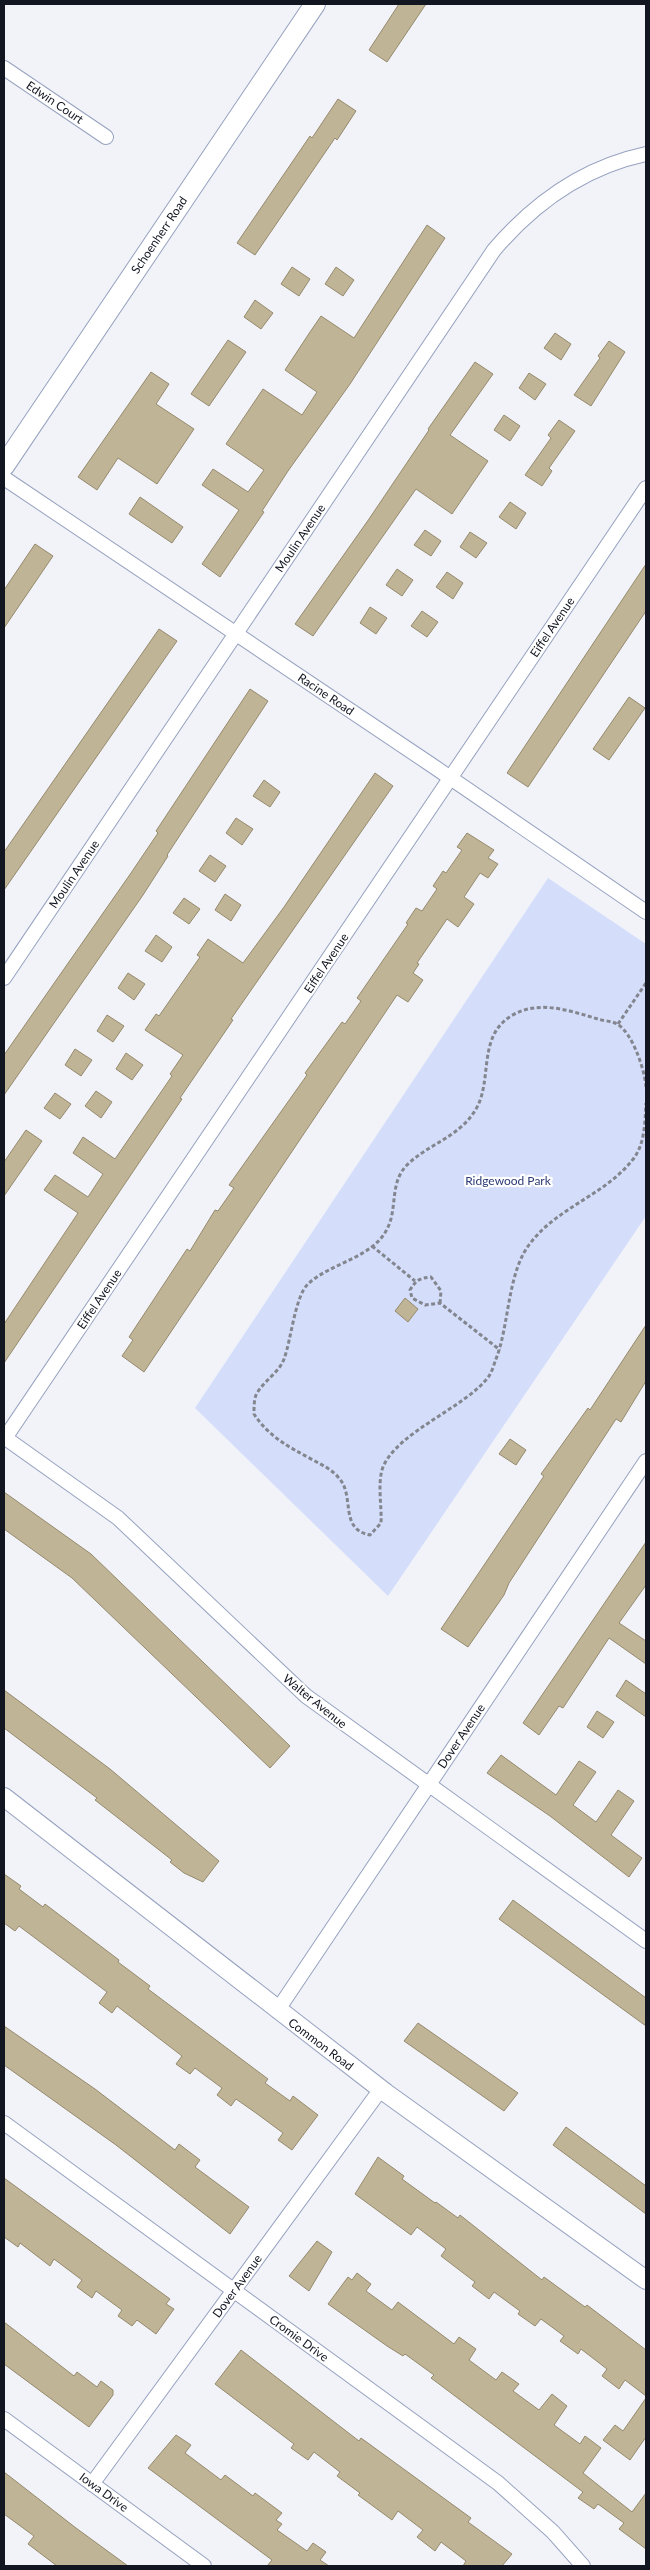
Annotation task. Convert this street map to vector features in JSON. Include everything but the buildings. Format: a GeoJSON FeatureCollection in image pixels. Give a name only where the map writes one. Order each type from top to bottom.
{"type":"FeatureCollection","features":[{"type":"Feature","properties":{"kind":"main road","name":"Schoenherr Road"},"geometry":{"type":"LineString","coordinates":[[4,466],[315,4]]}},
{"type":"Feature","properties":{"kind":"street","name":"Edwin Court"},"geometry":{"type":"LineString","coordinates":[[4,68],[106,137]]}},
{"type":"Feature","properties":{"kind":"street","name":"Moulin Avenue"},"geometry":{"type":"LineString","coordinates":[[4,978],[485,262],[511,230],[533,209],[586,175],[646,154]]}},
{"type":"Feature","properties":{"kind":"street","name":"Racine Road"},"geometry":{"type":"LineString","coordinates":[[4,478],[451,778],[646,912]]}},
{"type":"Feature","properties":{"kind":"street","name":"Eiffel Avenue"},"geometry":{"type":"LineString","coordinates":[[4,1438],[646,488]]}},
{"type":"Feature","properties":{"kind":"street","name":"Walter Avenue"},"geometry":{"type":"LineString","coordinates":[[4,1438],[118,1518],[306,1696],[646,1939]]}},
{"type":"Feature","properties":{"kind":"street","name":"Dover Avenue"},"geometry":{"type":"LineString","coordinates":[[277,2011],[646,1462]]}},
{"type":"Feature","properties":{"kind":"street","name":"Common Road"},"geometry":{"type":"LineString","coordinates":[[4,1797],[277,2011],[381,2089],[646,2280]]}},
{"type":"Feature","properties":{"kind":"street","name":"Dover Avenue"},"geometry":{"type":"LineString","coordinates":[[92,2484],[381,2089]]}},
{"type":"Feature","properties":{"kind":"street","name":"Cromie Drive"},"geometry":{"type":"LineString","coordinates":[[4,2123],[498,2483],[552,2532],[583,2566]]}},
{"type":"Feature","properties":{"kind":"street","name":"Iowa Drive"},"geometry":{"type":"LineString","coordinates":[[4,2419],[204,2566]]}},
{"type":"Feature","properties":{"kind":"path"},"geometry":{"type":"LineString","coordinates":[[618,1024],[646,983]]}},
{"type":"Feature","properties":{"kind":"path"},"geometry":{"type":"LineString","coordinates":[[646,1087],[644,1068],[636,1049],[618,1024],[555,1008],[536,1008],[511,1016],[499,1027],[491,1039],[482,1094],[477,1108],[457,1130],[407,1165],[397,1178],[388,1229],[372,1246],[321,1274],[306,1286],[283,1362],[256,1396],[254,1414],[263,1428],[279,1442],[330,1469],[340,1478],[346,1490],[349,1520],[356,1530],[370,1534],[381,1523],[381,1483],[384,1466],[397,1449],[431,1420],[468,1396],[489,1376],[500,1350],[518,1264],[531,1242],[560,1215],[601,1189],[634,1158],[645,1124],[646,1103]]}},
{"type":"Feature","properties":{"kind":"path"},"geometry":{"type":"LineString","coordinates":[[372,1246],[415,1281]]}},
{"type":"Feature","properties":{"kind":"path"},"geometry":{"type":"LineString","coordinates":[[440,1303],[441,1291],[431,1277],[420,1278],[415,1281],[410,1290],[412,1298],[425,1305],[440,1303],[500,1350]]}},
{"type":"Feature","properties":{"kind":"green space","name":"Ridgewood Park"},"geometry":{"type":"Polygon","coordinates":[[[548,878],[646,944],[646,1216],[388,1596],[195,1408],[548,878]]]}}]}
